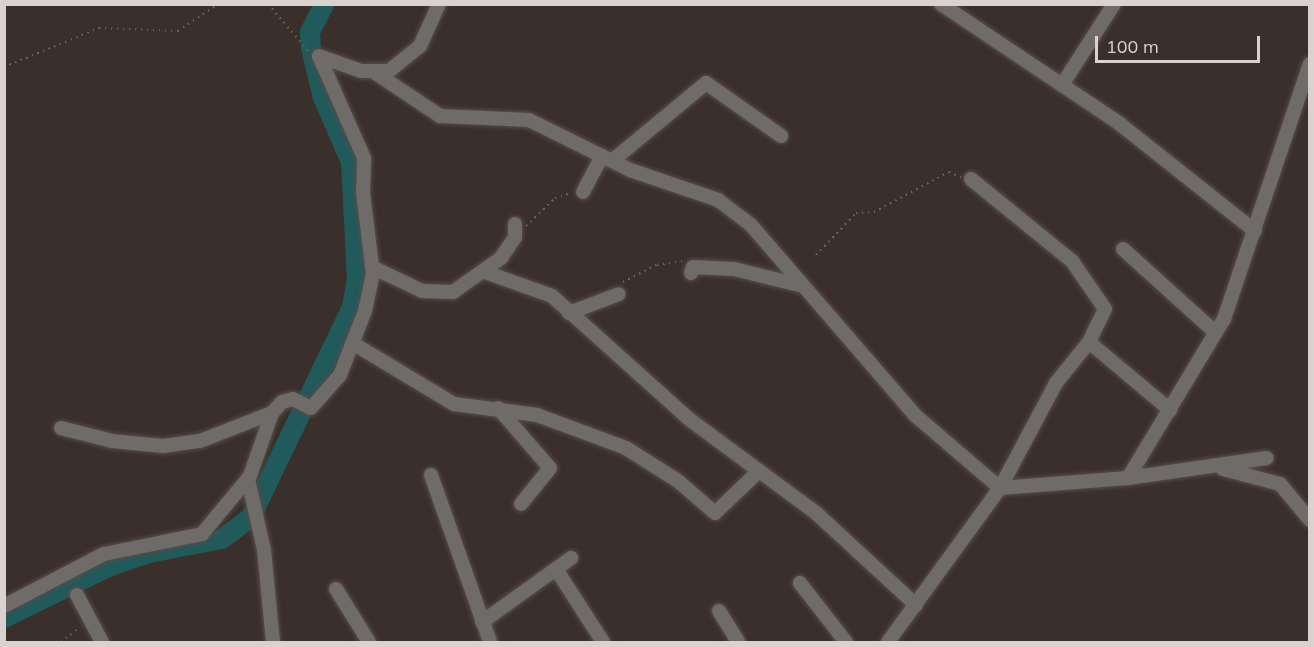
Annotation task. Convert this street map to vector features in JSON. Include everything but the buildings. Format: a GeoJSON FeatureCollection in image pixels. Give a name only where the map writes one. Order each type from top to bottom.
{"type":"FeatureCollection","features":[{"type":"Feature","properties":{"kind":"street"},"geometry":{"type":"LineString","coordinates":[[377,74],[420,46],[439,4]]}},
{"type":"Feature","properties":{"kind":"street"},"geometry":{"type":"LineString","coordinates":[[942,4],[1120,124],[1255,231]]}},
{"type":"Feature","properties":{"kind":"street"},"geometry":{"type":"LineString","coordinates":[[1062,86],[1114,4]]}},
{"type":"Feature","properties":{"kind":"street"},"geometry":{"type":"LineString","coordinates":[[4,606],[104,554],[202,534],[248,479],[272,413],[282,402],[296,401],[311,408],[330,392],[354,344],[372,267],[363,193],[364,158],[319,56],[377,74],[440,116],[530,120],[607,159],[718,200],[751,225],[799,285],[916,416],[1000,488],[1128,478],[1267,458]]}},
{"type":"Feature","properties":{"kind":"street"},"geometry":{"type":"LineString","coordinates":[[1128,478],[1216,333],[1255,231],[1310,64]]}},
{"type":"Feature","properties":{"kind":"street"},"geometry":{"type":"LineString","coordinates":[[582,190],[607,159],[706,84],[781,136]]}},
{"type":"Feature","properties":{"kind":"street"},"geometry":{"type":"LineString","coordinates":[[888,642],[1000,488],[1056,383],[1089,342],[1106,309],[1094,288],[1072,261],[971,179]]}},
{"type":"Feature","properties":{"kind":"street"},"geometry":{"type":"LineString","coordinates":[[372,267],[416,290],[436,293],[453,292],[485,272],[515,231]]}},
{"type":"Feature","properties":{"kind":"street"},"geometry":{"type":"LineString","coordinates":[[1123,249],[1216,333]]}},
{"type":"Feature","properties":{"kind":"street"},"geometry":{"type":"LineString","coordinates":[[692,270],[755,272],[799,285]]}},
{"type":"Feature","properties":{"kind":"street"},"geometry":{"type":"LineString","coordinates":[[485,272],[545,291],[689,419],[816,513],[916,605]]}},
{"type":"Feature","properties":{"kind":"street"},"geometry":{"type":"LineString","coordinates":[[569,314],[616,291]]}},
{"type":"Feature","properties":{"kind":"street"},"geometry":{"type":"LineString","coordinates":[[1089,342],[1170,410]]}},
{"type":"Feature","properties":{"kind":"street"},"geometry":{"type":"LineString","coordinates":[[354,344],[444,399],[550,418],[626,448],[678,481],[715,513],[759,471]]}},
{"type":"Feature","properties":{"kind":"street"},"geometry":{"type":"LineString","coordinates":[[498,408],[550,468],[521,504]]}},
{"type":"Feature","properties":{"kind":"street"},"geometry":{"type":"LineString","coordinates":[[61,428],[112,441],[171,445],[213,437],[272,413]]}},
{"type":"Feature","properties":{"kind":"street"},"geometry":{"type":"LineString","coordinates":[[1209,466],[1280,484],[1310,520]]}},
{"type":"Feature","properties":{"kind":"street"},"geometry":{"type":"LineString","coordinates":[[431,475],[490,642]]}},
{"type":"Feature","properties":{"kind":"street"},"geometry":{"type":"LineString","coordinates":[[248,479],[264,550],[273,642]]}},
{"type":"Feature","properties":{"kind":"street"},"geometry":{"type":"LineString","coordinates":[[482,622],[571,558]]}},
{"type":"Feature","properties":{"kind":"street"},"geometry":{"type":"LineString","coordinates":[[556,569],[603,642]]}},
{"type":"Feature","properties":{"kind":"street"},"geometry":{"type":"LineString","coordinates":[[800,583],[846,642]]}},
{"type":"Feature","properties":{"kind":"street"},"geometry":{"type":"LineString","coordinates":[[336,589],[369,642]]}},
{"type":"Feature","properties":{"kind":"street"},"geometry":{"type":"LineString","coordinates":[[77,595],[102,642]]}},
{"type":"Feature","properties":{"kind":"street"},"geometry":{"type":"LineString","coordinates":[[719,611],[738,642]]}},
{"type":"Feature","properties":{"kind":"path"},"geometry":{"type":"LineString","coordinates":[[4,67],[99,28],[178,30],[218,4]]}},
{"type":"Feature","properties":{"kind":"path"},"geometry":{"type":"LineString","coordinates":[[267,4],[309,52]]}},
{"type":"Feature","properties":{"kind":"path"},"geometry":{"type":"LineString","coordinates":[[816,255],[856,213],[874,212],[949,172],[971,179]]}},
{"type":"Feature","properties":{"kind":"path"},"geometry":{"type":"LineString","coordinates":[[515,231],[555,198],[582,190]]}},
{"type":"Feature","properties":{"kind":"path"},"geometry":{"type":"LineString","coordinates":[[616,291],[657,265],[682,260],[692,270]]}},
{"type":"Feature","properties":{"kind":"path"},"geometry":{"type":"LineString","coordinates":[[61,642],[90,619]]}},
{"type":"Feature","properties":{"kind":"waterway"},"geometry":{"type":"LineString","coordinates":[[4,618],[108,567],[149,553],[222,539],[251,517],[352,307],[357,280],[351,162],[323,98],[311,48],[310,32],[324,4]]}}]}
